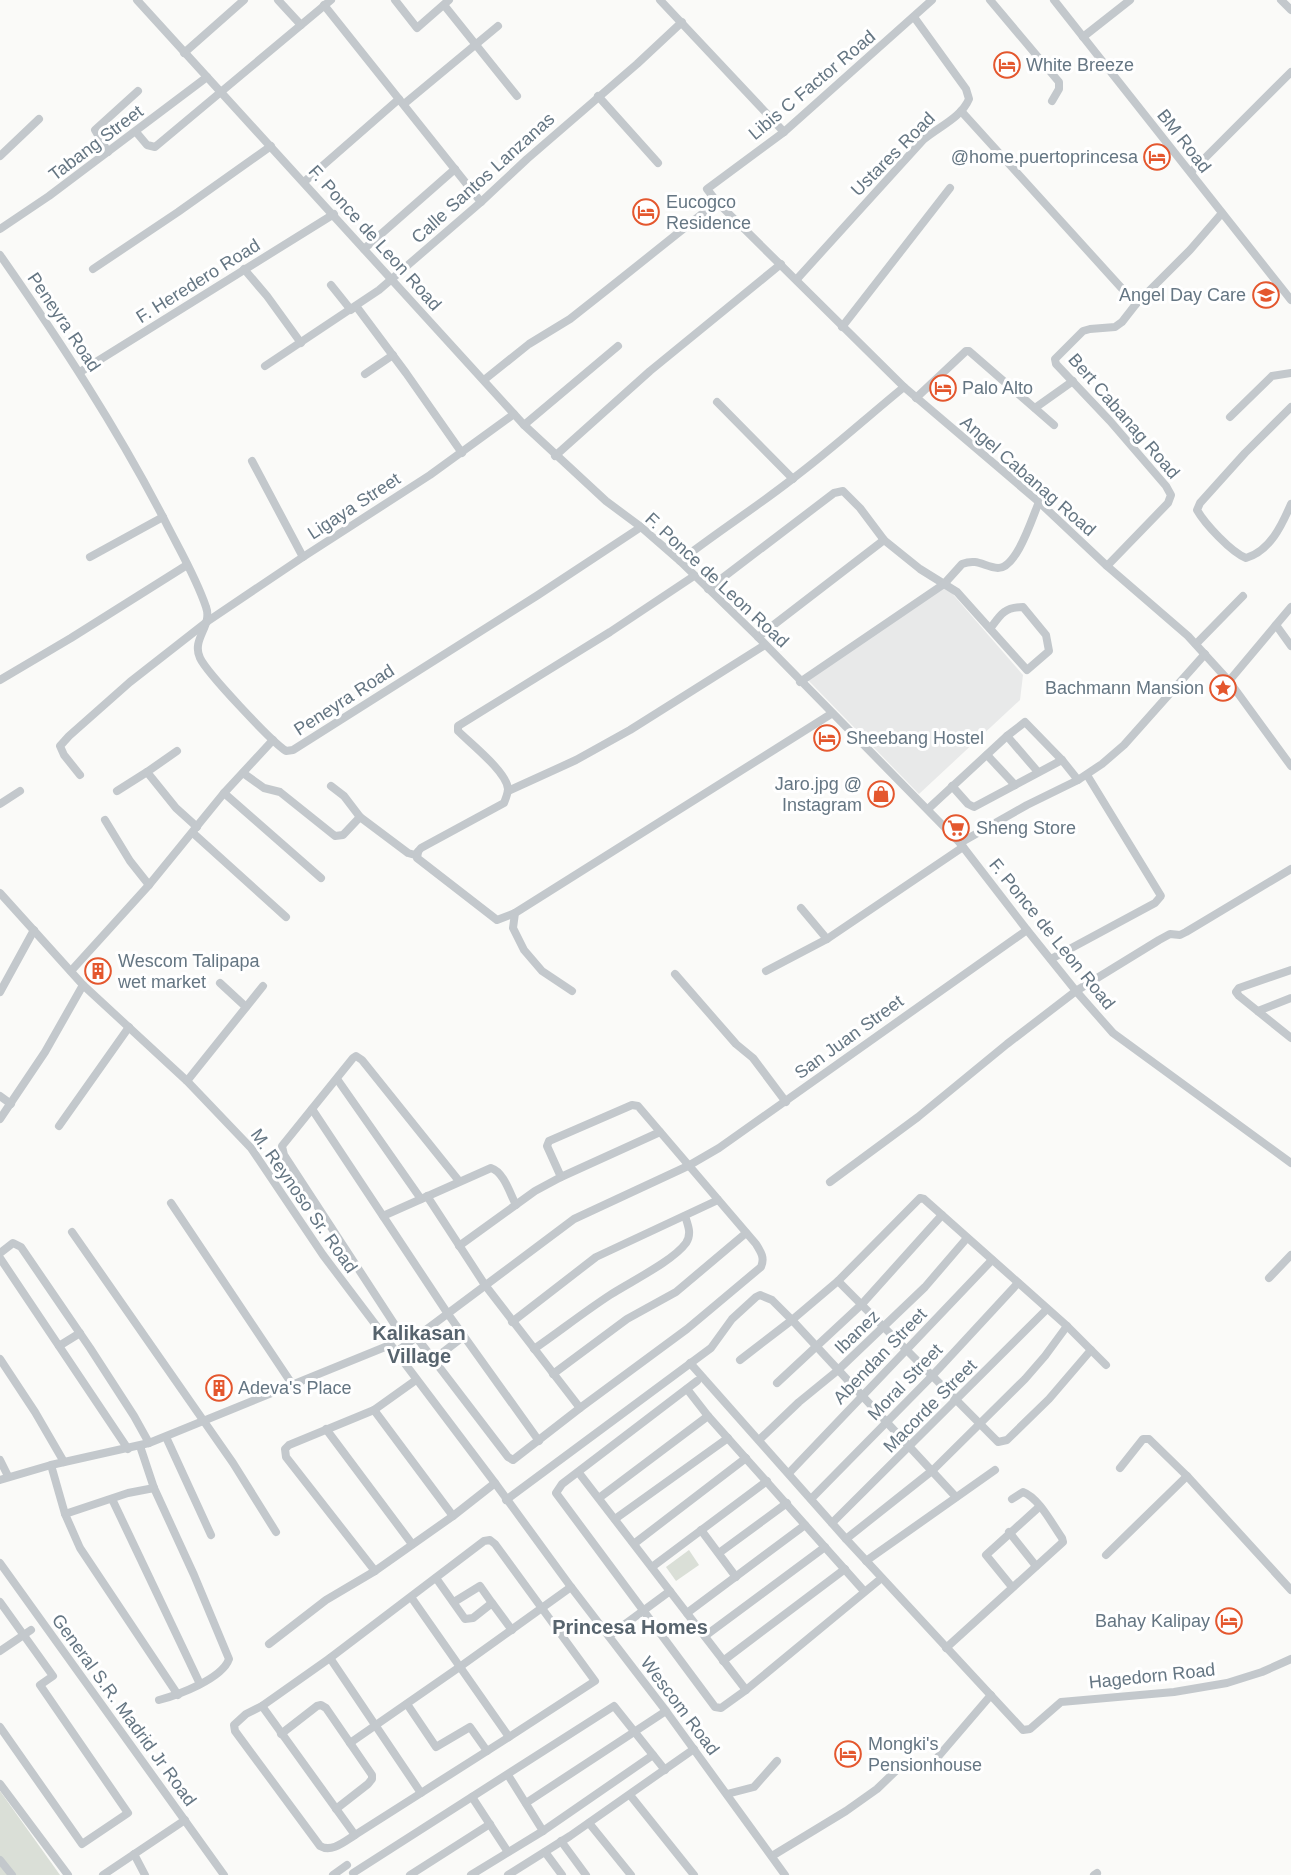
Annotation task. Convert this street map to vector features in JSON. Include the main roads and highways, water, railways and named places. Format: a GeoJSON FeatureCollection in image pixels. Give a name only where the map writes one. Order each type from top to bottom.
{"type":"FeatureCollection","features":[{"type":"Feature","properties":{"kind":"place","name":"White Breeze"},"geometry":{"type":"Point","coordinates":[1007,65]}},
{"type":"Feature","properties":{"kind":"place","name":"@home.puertoprincesa"},"geometry":{"type":"Point","coordinates":[1157,157]}},
{"type":"Feature","properties":{"kind":"place","name":"Eucogco Residence"},"geometry":{"type":"Point","coordinates":[646,212]}},
{"type":"Feature","properties":{"kind":"place","name":"Angel Day Care"},"geometry":{"type":"Point","coordinates":[1266,295]}},
{"type":"Feature","properties":{"kind":"place","name":"Palo Alto"},"geometry":{"type":"Point","coordinates":[943,388]}},
{"type":"Feature","properties":{"kind":"place","name":"Bachmann Mansion"},"geometry":{"type":"Point","coordinates":[1223,688]}},
{"type":"Feature","properties":{"kind":"place","name":"Sheebang Hostel"},"geometry":{"type":"Point","coordinates":[827,738]}},
{"type":"Feature","properties":{"kind":"place","name":"Jaro.jpg @ Instagram"},"geometry":{"type":"Point","coordinates":[881,794]}},
{"type":"Feature","properties":{"kind":"place","name":"Sheng Store"},"geometry":{"type":"Point","coordinates":[956,828]}},
{"type":"Feature","properties":{"kind":"place","name":"Wescom Talipapa wet market"},"geometry":{"type":"Point","coordinates":[98,971]}},
{"type":"Feature","properties":{"kind":"place","name":"Adeva's Place"},"geometry":{"type":"Point","coordinates":[219,1388]}},
{"type":"Feature","properties":{"kind":"place","name":"Bahay Kalipay"},"geometry":{"type":"Point","coordinates":[1229,1621]}},
{"type":"Feature","properties":{"kind":"place","name":"Mongki's Pensionhouse"},"geometry":{"type":"Point","coordinates":[848,1754]}},
{"type":"Feature","properties":{"kind":"district","name":"Kalikasan Village"},"geometry":{"type":"Point","coordinates":[419,1344]}},
{"type":"Feature","properties":{"kind":"district","name":"Princesa Homes"},"geometry":{"type":"Point","coordinates":[630,1627]}}]}
